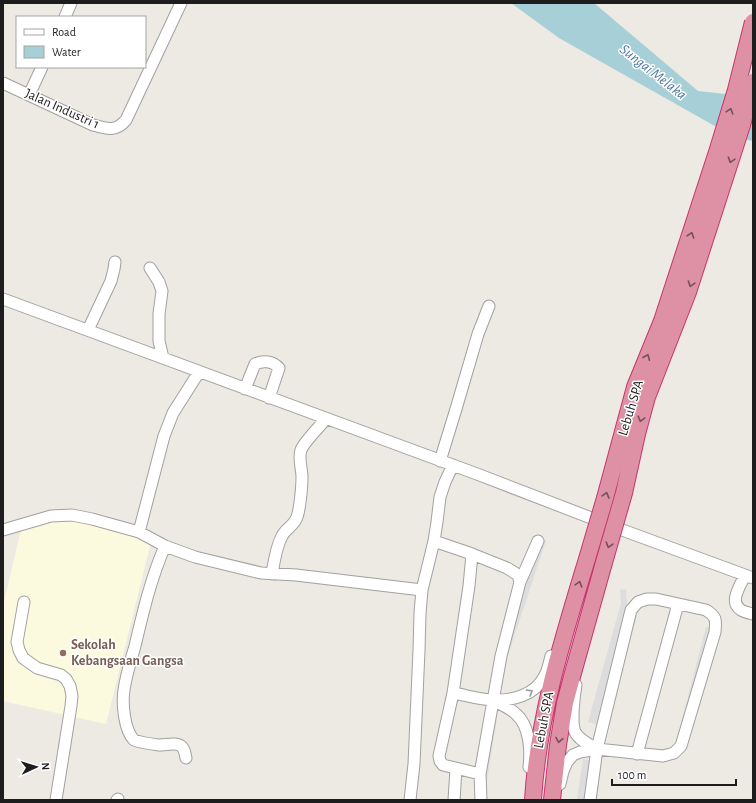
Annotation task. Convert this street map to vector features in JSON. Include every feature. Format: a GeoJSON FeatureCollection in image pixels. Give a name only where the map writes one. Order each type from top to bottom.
{"type":"FeatureCollection","features":[{"type":"Feature","properties":{"kind":"highway","name":"Lebuh SPA"},"geometry":{"type":"LineString","coordinates":[[533,800],[538,748],[555,665],[605,498],[635,387],[662,321],[718,149],[736,90],[753,22]]}},
{"type":"Feature","properties":{"kind":"highway","name":"Lebuh SPA"},"geometry":{"type":"LineString","coordinates":[[552,800],[558,745],[564,710],[624,493],[647,397],[693,278],[740,132],[753,82]]}},
{"type":"Feature","properties":{"kind":"street"},"geometry":{"type":"LineString","coordinates":[[65,16],[71,3]]}},
{"type":"Feature","properties":{"kind":"street","name":"Jalan Industri 1"},"geometry":{"type":"LineString","coordinates":[[3,83],[93,125],[108,128],[121,126],[126,120],[181,3]]}},
{"type":"Feature","properties":{"kind":"street"},"geometry":{"type":"LineString","coordinates":[[29,95],[42,68]]}},
{"type":"Feature","properties":{"kind":"street"},"geometry":{"type":"LineString","coordinates":[[88,330],[111,281],[115,262]]}},
{"type":"Feature","properties":{"kind":"street"},"geometry":{"type":"LineString","coordinates":[[150,268],[159,282],[162,291],[159,341],[163,358]]}},
{"type":"Feature","properties":{"kind":"street"},"geometry":{"type":"LineString","coordinates":[[3,299],[440,460],[749,577],[736,593],[735,600],[736,605],[741,610],[753,614]]}},
{"type":"Feature","properties":{"kind":"street"},"geometry":{"type":"LineString","coordinates":[[440,460],[478,334],[489,306]]}},
{"type":"Feature","properties":{"kind":"street"},"geometry":{"type":"LineString","coordinates":[[245,389],[255,364],[261,361],[275,364],[279,368],[270,398]]}},
{"type":"Feature","properties":{"kind":"street"},"geometry":{"type":"LineString","coordinates":[[139,532],[164,436],[173,413],[199,372]]}},
{"type":"Feature","properties":{"kind":"street"},"geometry":{"type":"LineString","coordinates":[[272,574],[278,543],[281,536],[294,523],[297,517],[302,478],[300,458],[301,450],[326,419]]}},
{"type":"Feature","properties":{"kind":"street"},"geometry":{"type":"LineString","coordinates":[[410,800],[414,764],[422,590],[438,522],[440,497],[453,465]]}},
{"type":"Feature","properties":{"kind":"street"},"geometry":{"type":"LineString","coordinates":[[3,530],[51,516],[72,515],[139,532],[165,546],[195,557],[261,574],[296,576],[422,590]]}},
{"type":"Feature","properties":{"kind":"street"},"geometry":{"type":"LineString","coordinates":[[434,541],[514,571],[518,575],[520,582]]}},
{"type":"Feature","properties":{"kind":"street"},"geometry":{"type":"LineString","coordinates":[[480,800],[480,774],[501,656],[520,582],[538,541]]}},
{"type":"Feature","properties":{"kind":"street"},"geometry":{"type":"LineString","coordinates":[[165,546],[156,566],[124,691],[125,721],[131,737],[134,740],[160,745],[180,745],[185,752],[186,758]]}},
{"type":"Feature","properties":{"kind":"street"},"geometry":{"type":"LineString","coordinates":[[472,554],[469,586],[453,693],[439,756],[443,765],[480,774]]}},
{"type":"Feature","properties":{"kind":"street"},"geometry":{"type":"LineString","coordinates":[[557,800],[563,771],[567,762],[573,755],[580,752],[597,749],[663,756],[674,753],[681,746],[715,632],[716,622],[713,615],[706,610],[656,599],[647,599],[638,602],[631,610],[597,749],[590,800]]}},
{"type":"Feature","properties":{"kind":"street"},"geometry":{"type":"LineString","coordinates":[[24,602],[17,642],[23,658],[37,668],[61,675],[66,679],[70,686],[72,696],[56,800]]}},
{"type":"Feature","properties":{"kind":"street"},"geometry":{"type":"LineString","coordinates":[[453,693],[493,700],[519,698],[538,687],[544,677],[564,617],[574,603]]}},
{"type":"Feature","properties":{"kind":"street"},"geometry":{"type":"LineString","coordinates":[[637,754],[678,604]]}},
{"type":"Feature","properties":{"kind":"street"},"geometry":{"type":"LineString","coordinates":[[581,646],[574,697],[573,719],[575,732],[581,739],[597,749]]}},
{"type":"Feature","properties":{"kind":"street"},"geometry":{"type":"LineString","coordinates":[[493,700],[507,707],[518,715],[529,740],[530,757],[527,800]]}},
{"type":"Feature","properties":{"kind":"street"},"geometry":{"type":"LineString","coordinates":[[454,800],[456,769]]}},
{"type":"Feature","properties":{"kind":"shaded area","name":"Sekolah Kebangsaan Gangsa"},"geometry":{"type":"Polygon","coordinates":[[[62,513],[152,538],[106,724],[3,701],[3,606],[22,525],[62,513]]]}},
{"type":"Feature","properties":{"kind":"shaded area"},"geometry":{"type":"Polygon","coordinates":[[[541,539],[546,541],[506,661],[501,687],[499,658],[541,539]]]}},
{"type":"Feature","properties":{"kind":"shaded area"},"geometry":{"type":"Polygon","coordinates":[[[626,589],[627,605],[638,612],[606,727],[588,722],[621,603],[620,590],[626,589]]]}},
{"type":"Feature","properties":{"kind":"shaded area"},"geometry":{"type":"Polygon","coordinates":[[[706,627],[712,628],[675,747],[706,627]]]}},
{"type":"Feature","properties":{"kind":"shaded area"},"geometry":{"type":"Polygon","coordinates":[[[490,716],[497,717],[487,781],[487,800],[480,800],[490,716]]]}},
{"type":"Feature","properties":{"kind":"shaded area"},"geometry":{"type":"Polygon","coordinates":[[[583,759],[601,767],[597,800],[577,800],[583,759]]]}},
{"type":"Feature","properties":{"kind":"water","name":"Sungai Melaka"},"geometry":{"type":"Polygon","coordinates":[[[511,3],[594,3],[698,91],[753,97],[753,141],[736,138],[559,38],[511,3]]]}},
{"type":"Feature","properties":{"kind":"place","name":"Sekolah Kebangsaan Gangsa"},"geometry":{"type":"Point","coordinates":[63,653]}}]}
